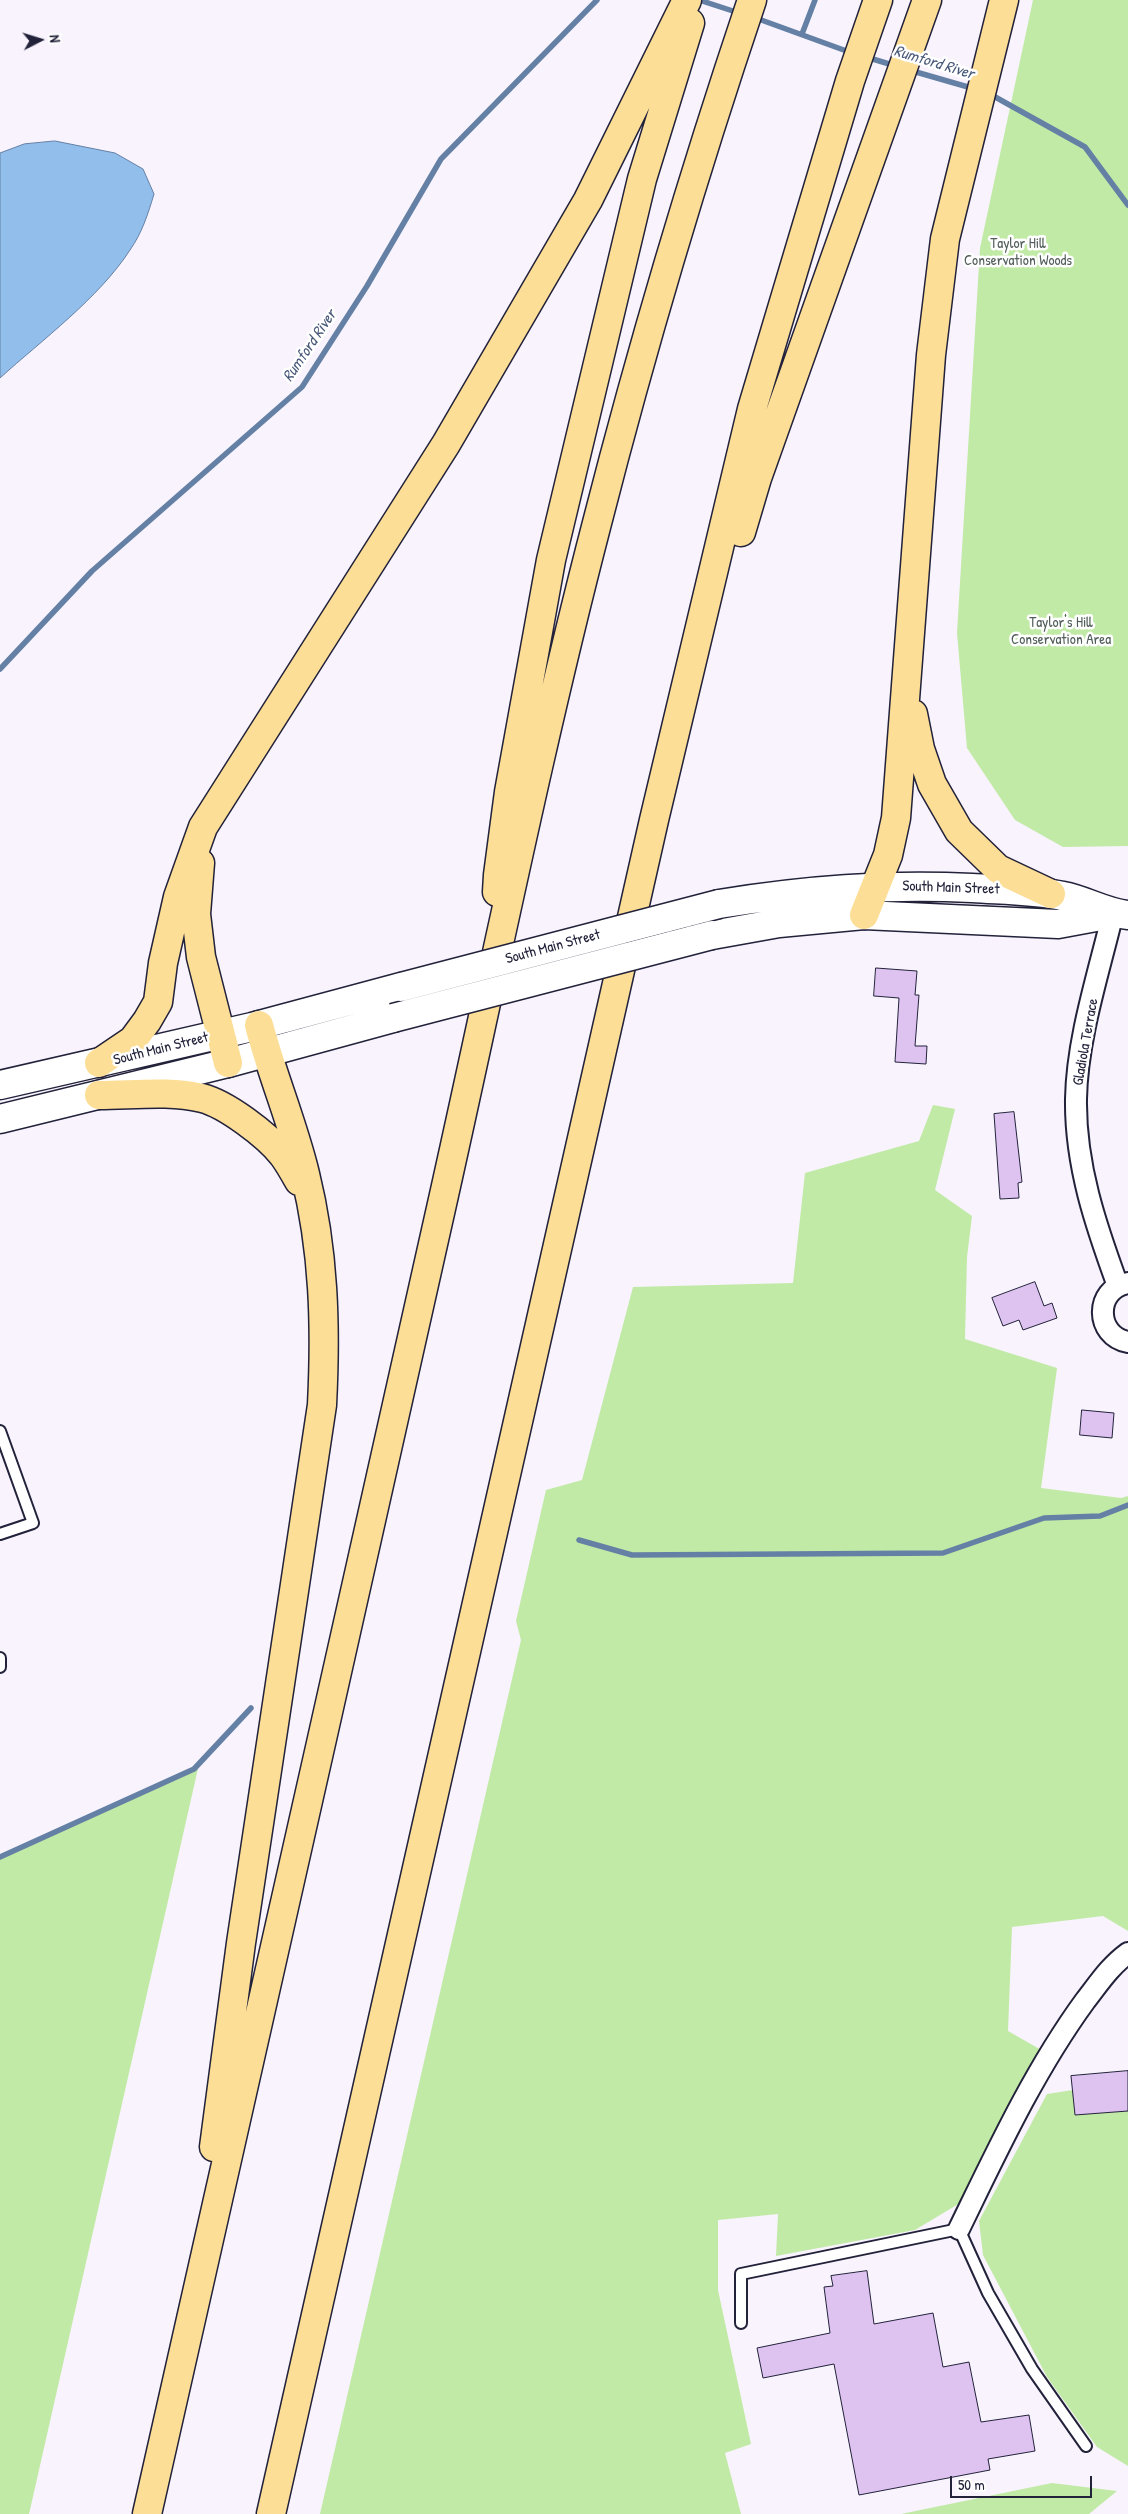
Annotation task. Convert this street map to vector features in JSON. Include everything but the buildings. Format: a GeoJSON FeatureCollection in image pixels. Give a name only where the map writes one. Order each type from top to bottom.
{"type":"FeatureCollection","features":[{"type":"Feature","properties":{"kind":"highway"},"geometry":{"type":"LineString","coordinates":[[147,2514],[555,697],[596,524],[654,311],[752,0]]}},
{"type":"Feature","properties":{"kind":"highway"},"geometry":{"type":"LineString","coordinates":[[271,2514],[654,820],[752,409],[850,80],[864,35],[878,0]]}},
{"type":"Feature","properties":{"kind":"highway"},"geometry":{"type":"LineString","coordinates":[[654,820],[757,478],[927,0]]}},
{"type":"Feature","properties":{"kind":"highway"},"geometry":{"type":"LineString","coordinates":[[864,915],[888,855],[896,818],[931,355],[945,239],[1004,0]]}},
{"type":"Feature","properties":{"kind":"highway"},"geometry":{"type":"LineString","coordinates":[[496,961],[498,875],[508,801],[551,560],[642,179],[688,10]]}},
{"type":"Feature","properties":{"kind":"highway"},"geometry":{"type":"LineString","coordinates":[[99,1063],[133,1040],[147,1022],[158,1002],[163,963],[178,897],[203,827],[446,444],[588,200],[688,10]]}},
{"type":"Feature","properties":{"kind":"highway"},"geometry":{"type":"LineString","coordinates":[[909,646],[910,688],[920,749],[932,784],[959,831],[998,869],[1051,894]]}},
{"type":"Feature","properties":{"kind":"highway"},"geometry":{"type":"LineString","coordinates":[[203,827],[196,914],[201,957],[228,1063]]}},
{"type":"Feature","properties":{"kind":"highway"},"geometry":{"type":"LineString","coordinates":[[193,2309],[240,1943],[322,1405],[325,1335],[323,1277],[310,1197],[305,1172],[259,1025]]}},
{"type":"Feature","properties":{"kind":"highway"},"geometry":{"type":"LineString","coordinates":[[99,1095],[174,1094],[204,1098],[220,1106],[258,1132],[282,1154],[310,1197]]}},
{"type":"Feature","properties":{"kind":"main road","name":"South Main Street"},"geometry":{"type":"LineString","coordinates":[[0,1085],[259,1025],[719,904],[790,892],[906,885],[1014,890],[1064,896],[1121,914]]}},
{"type":"Feature","properties":{"kind":"main road","name":"South Main Street"},"geometry":{"type":"LineString","coordinates":[[0,1119],[228,1063],[712,935],[780,922],[864,915],[1058,924],[1121,914]]}},
{"type":"Feature","properties":{"kind":"street","name":"Gladiola Terrace"},"geometry":{"type":"LineString","coordinates":[[1121,914],[1083,1041],[1076,1099],[1077,1132],[1086,1190],[1123,1285],[1105,1300],[1103,1320],[1113,1336],[1128,1342]]}},
{"type":"Feature","properties":{"kind":"street"},"geometry":{"type":"LineString","coordinates":[[959,2229],[1017,2111],[1067,2026],[1113,1964],[1128,1953]]}},
{"type":"Feature","properties":{"kind":"lane"},"geometry":{"type":"LineString","coordinates":[[0,1431],[33,1523],[0,1534]]}},
{"type":"Feature","properties":{"kind":"lane"},"geometry":{"type":"LineString","coordinates":[[0,1658],[0,1667]]}},
{"type":"Feature","properties":{"kind":"lane"},"geometry":{"type":"LineString","coordinates":[[741,2323],[741,2274],[959,2229],[988,2293],[1032,2369],[1086,2446]]}},
{"type":"Feature","properties":{"kind":"green space"},"geometry":{"type":"Polygon","coordinates":[[[1033,0],[1128,0],[1128,846],[1063,847],[1015,820],[967,748],[957,633],[980,248],[1033,0]]]}},
{"type":"Feature","properties":{"kind":"green space"},"geometry":{"type":"Polygon","coordinates":[[[933,1105],[955,1109],[935,1190],[972,1216],[967,1257],[965,1339],[1057,1368],[1041,1488],[1121,1498],[1128,1496],[1128,1931],[1103,1916],[1012,1927],[1008,2031],[1043,2051],[965,2200],[915,2230],[776,2256],[778,2214],[718,2220],[718,2290],[751,2444],[725,2453],[741,2514],[320,2514],[521,1640],[516,1621],[546,1490],[582,1480],[633,1287],[793,1283],[805,1173],[919,1141],[933,1105]]]}},
{"type":"Feature","properties":{"kind":"green space"},"geometry":{"type":"Polygon","coordinates":[[[199,1764],[29,2514],[0,2514],[0,1857],[199,1764]]]}},
{"type":"Feature","properties":{"kind":"green space"},"geometry":{"type":"Polygon","coordinates":[[[1073,2090],[1075,2115],[1128,2111],[1128,2466],[1097,2447],[1047,2377],[983,2255],[979,2221],[1047,2094],[1073,2090]]]}},
{"type":"Feature","properties":{"kind":"green space"},"geometry":{"type":"Polygon","coordinates":[[[1052,2483],[1117,2491],[1089,2514],[901,2514],[1052,2483]]]}},
{"type":"Feature","properties":{"kind":"water"},"geometry":{"type":"Polygon","coordinates":[[[55,141],[115,153],[143,169],[154,194],[138,237],[103,285],[69,318],[0,378],[0,153],[24,144],[55,141]]]}},
{"type":"Feature","properties":{"kind":"waterway","name":"Rumford River"},"geometry":{"type":"LineString","coordinates":[[0,669],[92,571],[302,387],[367,286],[441,159],[597,0]]}},
{"type":"Feature","properties":{"kind":"waterway","name":"Rumford River"},"geometry":{"type":"LineString","coordinates":[[699,0],[739,13]]}},
{"type":"Feature","properties":{"kind":"waterway"},"geometry":{"type":"LineString","coordinates":[[802,34],[815,0]]}},
{"type":"Feature","properties":{"kind":"waterway","name":"Rumford River"},"geometry":{"type":"LineString","coordinates":[[753,17],[852,53]]}},
{"type":"Feature","properties":{"kind":"waterway","name":"Rumford River"},"geometry":{"type":"LineString","coordinates":[[866,57],[896,66]]}},
{"type":"Feature","properties":{"kind":"waterway","name":"Rumford River"},"geometry":{"type":"LineString","coordinates":[[909,70],[975,89]]}},
{"type":"Feature","properties":{"kind":"waterway","name":"Rumford River"},"geometry":{"type":"LineString","coordinates":[[988,93],[1085,147],[1128,205]]}},
{"type":"Feature","properties":{"kind":"waterway"},"geometry":{"type":"LineString","coordinates":[[579,1540],[632,1555],[943,1553],[1044,1518],[1100,1516],[1128,1505]]}},
{"type":"Feature","properties":{"kind":"waterway"},"geometry":{"type":"LineString","coordinates":[[0,1857],[194,1769],[251,1708]]}},
{"type":"Feature","properties":{"kind":"park label","name":"Taylor Hill Conservation Woods"},"geometry":{"type":"Point","coordinates":[1018,252]}},
{"type":"Feature","properties":{"kind":"park label","name":"Taylor's Hill Conservation Area"},"geometry":{"type":"Point","coordinates":[1061,632]}}]}
